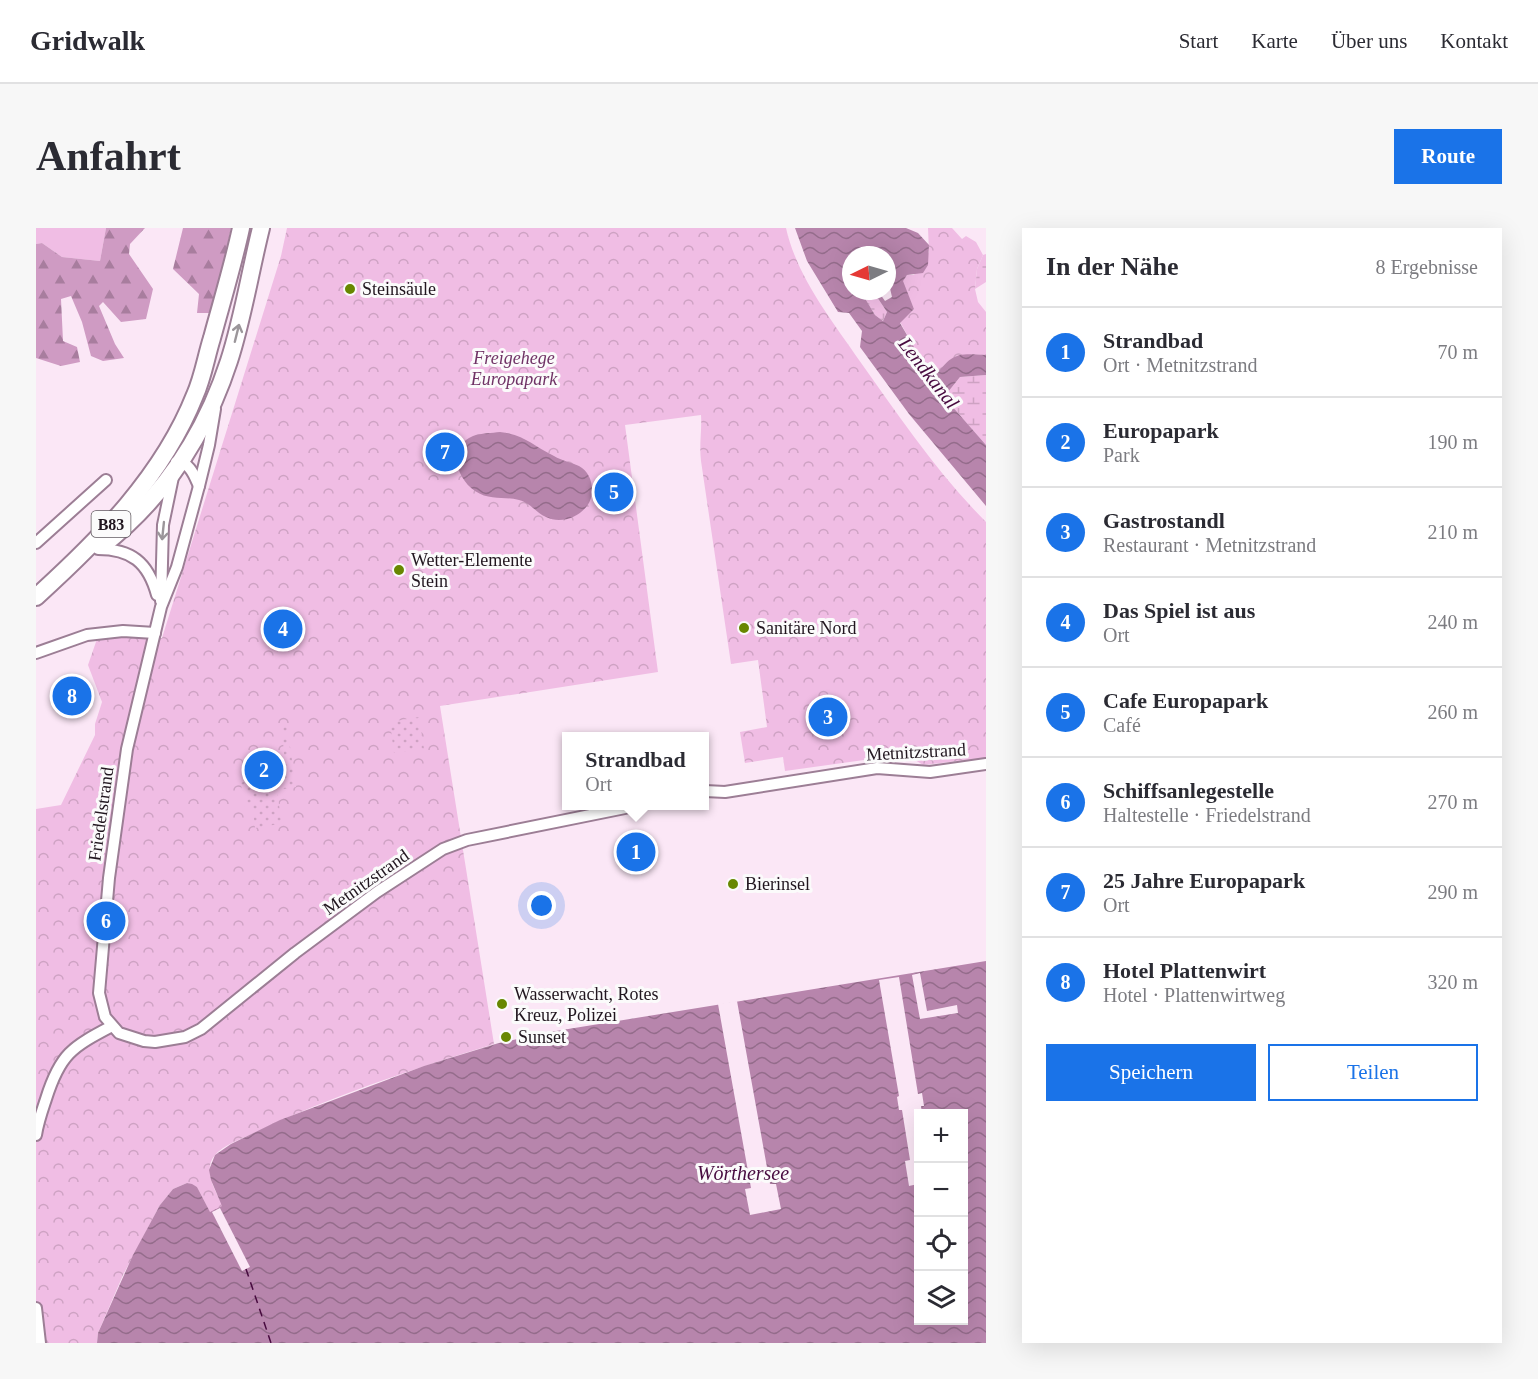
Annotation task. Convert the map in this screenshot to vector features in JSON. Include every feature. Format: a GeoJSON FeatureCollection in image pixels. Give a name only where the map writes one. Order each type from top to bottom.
{"type":"FeatureCollection","features":[{"type":"Feature","properties":{"kind":"main road","name":"B83"},"geometry":{"type":"LineString","coordinates":[[36,597],[120,514],[157,466],[196,394],[241,228]]}},
{"type":"Feature","properties":{"kind":"main road","name":"B83"},"geometry":{"type":"LineString","coordinates":[[59,576],[124,528],[163,488],[201,430],[220,389],[230,359],[261,228]]}},
{"type":"Feature","properties":{"kind":"street","name":"Friedelstrand"},"geometry":{"type":"LineString","coordinates":[[112,1026],[105,1017],[99,993],[109,878],[127,749],[161,607],[177,567],[199,486],[220,389]]}},
{"type":"Feature","properties":{"kind":"street","name":"Friedelstrand"},"geometry":{"type":"LineString","coordinates":[[161,607],[160,564],[163,525],[196,394]]}},
{"type":"Feature","properties":{"kind":"street"},"geometry":{"type":"LineString","coordinates":[[157,466],[188,466],[199,486]]}},
{"type":"Feature","properties":{"kind":"street"},"geometry":{"type":"LineString","coordinates":[[36,543],[106,480]]}},
{"type":"Feature","properties":{"kind":"street"},"geometry":{"type":"LineString","coordinates":[[97,549],[120,551],[131,555],[144,566],[154,583],[161,607]]}},
{"type":"Feature","properties":{"kind":"street"},"geometry":{"type":"LineString","coordinates":[[36,653],[87,635],[123,631],[155,633]]}},
{"type":"Feature","properties":{"kind":"street","name":"Metnitzstrand"},"geometry":{"type":"LineString","coordinates":[[709,791],[725,792],[877,768],[930,772],[986,764]]}},
{"type":"Feature","properties":{"kind":"street","name":"Metnitzstrand"},"geometry":{"type":"LineString","coordinates":[[112,1026],[119,1033],[144,1041],[170,1041],[185,1037],[201,1029],[377,892],[443,849],[467,840],[614,810]]}},
{"type":"Feature","properties":{"kind":"street"},"geometry":{"type":"LineString","coordinates":[[36,1135],[54,1074],[63,1060],[76,1047],[112,1026]]}},
{"type":"Feature","properties":{"kind":"street"},"geometry":{"type":"LineString","coordinates":[[36,1308],[40,1343]]}},
{"type":"Feature","properties":{"kind":"green space"},"geometry":{"type":"Polygon","coordinates":[[[36,228],[106,228],[100,261],[62,257],[42,243],[36,244],[36,228]]]}},
{"type":"Feature","properties":{"kind":"green space"},"geometry":{"type":"Polygon","coordinates":[[[106,228],[145,228],[130,244],[129,254],[153,289],[146,319],[121,322],[103,302],[99,306],[115,344],[124,358],[103,361],[91,356],[82,322],[71,296],[61,299],[63,341],[77,347],[80,362],[61,366],[36,358],[36,244],[42,243],[62,257],[100,261],[106,228]]]}},
{"type":"Feature","properties":{"kind":"green space"},"geometry":{"type":"Polygon","coordinates":[[[183,228],[231,228],[213,313],[197,313],[199,294],[173,269],[183,228]]]}},
{"type":"Feature","properties":{"kind":"green space","name":"Freigehege Europapark"},"geometry":{"type":"Polygon","coordinates":[[[287,228],[786,228],[798,264],[826,313],[919,444],[968,504],[986,522],[986,758],[923,765],[909,756],[785,771],[783,757],[745,763],[740,732],[767,727],[758,660],[731,664],[701,461],[701,415],[625,425],[658,672],[440,706],[494,1044],[342,1095],[223,1148],[211,1161],[210,1174],[223,1206],[210,1213],[197,1187],[187,1183],[173,1189],[160,1205],[123,1275],[98,1333],[97,1343],[36,1343],[36,809],[61,805],[95,735],[95,724],[102,702],[88,665],[97,639],[162,638],[281,256],[287,228]]]}},
{"type":"Feature","properties":{"kind":"green space"},"geometry":{"type":"Polygon","coordinates":[[[928,228],[952,228],[962,239],[966,236],[976,242],[983,255],[977,269],[975,289],[978,302],[986,312],[986,355],[955,357],[945,364],[933,378],[925,376],[913,361],[914,347],[900,322],[914,309],[902,281],[907,275],[914,275],[929,252],[928,228]]]}},
{"type":"Feature","properties":{"kind":"green space"},"geometry":{"type":"Polygon","coordinates":[[[986,254],[986,282],[975,289],[977,269],[983,255],[986,254]]]}},
{"type":"Feature","properties":{"kind":"green space"},"geometry":{"type":"Polygon","coordinates":[[[866,300],[879,300],[887,312],[883,321],[875,315],[866,300]]]}},
{"type":"Feature","properties":{"kind":"green space"},"geometry":{"type":"Polygon","coordinates":[[[986,375],[986,445],[944,397],[960,377],[986,375]]]}},
{"type":"Feature","properties":{"kind":"green space"},"geometry":{"type":"Polygon","coordinates":[[[419,717],[424,749],[394,753],[390,722],[419,717]]]}},
{"type":"Feature","properties":{"kind":"green space"},"geometry":{"type":"Polygon","coordinates":[[[287,726],[296,787],[277,790],[281,820],[279,824],[255,828],[253,809],[248,810],[243,804],[243,801],[253,798],[252,792],[242,791],[241,783],[250,779],[250,775],[279,771],[277,755],[284,754],[282,728],[287,726]]]}},
{"type":"Feature","properties":{"kind":"water"},"geometry":{"type":"Polygon","coordinates":[[[795,228],[906,228],[918,233],[929,245],[928,265],[923,273],[907,275],[903,281],[914,309],[900,323],[914,347],[913,361],[925,376],[933,378],[945,364],[960,355],[986,355],[986,375],[960,377],[944,397],[986,445],[986,506],[909,414],[860,347],[862,331],[849,313],[838,312],[807,261],[795,228]]]}},
{"type":"Feature","properties":{"kind":"water"},"geometry":{"type":"Polygon","coordinates":[[[500,432],[523,438],[557,458],[584,469],[592,484],[592,496],[587,506],[574,517],[557,520],[542,515],[523,501],[486,496],[475,491],[459,471],[457,455],[460,447],[473,436],[500,432]]]}},
{"type":"Feature","properties":{"kind":"water","name":"Wörthersee"},"geometry":{"type":"Polygon","coordinates":[[[986,961],[986,1343],[97,1343],[98,1333],[133,1255],[160,1205],[173,1189],[187,1183],[192,1184],[197,1187],[210,1212],[222,1206],[209,1170],[215,1155],[231,1144],[280,1120],[424,1066],[499,1043],[556,1031],[986,961]]]}},
{"type":"Feature","properties":{"kind":"pier"},"geometry":{"type":"Polygon","coordinates":[[[920,973],[927,1011],[957,1005],[958,1013],[920,1019],[912,975],[920,973]]]}},
{"type":"Feature","properties":{"kind":"pier"},"geometry":{"type":"Polygon","coordinates":[[[899,977],[918,1094],[922,1093],[924,1106],[921,1106],[921,1109],[914,1109],[914,1185],[909,1186],[905,1161],[910,1160],[902,1110],[899,1110],[897,1097],[899,1096],[879,980],[899,977]]]}},
{"type":"Feature","properties":{"kind":"pier"},"geometry":{"type":"Polygon","coordinates":[[[737,1001],[770,1184],[776,1184],[781,1209],[750,1215],[745,1189],[751,1188],[718,1004],[737,1001]]]}},
{"type":"Feature","properties":{"kind":"pier"},"geometry":{"type":"Polygon","coordinates":[[[220,1208],[250,1267],[242,1271],[212,1212],[220,1208]]]}},
{"type":"Feature","properties":{"kind":"ferry route"},"geometry":{"type":"LineString","coordinates":[[246,1269],[271,1343]]}},
{"type":"Feature","properties":{"kind":"place","name":"Steinsäule"},"geometry":{"type":"Point","coordinates":[350,289]}},
{"type":"Feature","properties":{"kind":"place","name":"25 Jahre Europapark"},"geometry":{"type":"Point","coordinates":[445,452]}},
{"type":"Feature","properties":{"kind":"place","name":"Cafe Europapark"},"geometry":{"type":"Point","coordinates":[614,492]}},
{"type":"Feature","properties":{"kind":"place","name":"Wetter-Elemente Stein"},"geometry":{"type":"Point","coordinates":[399,570]}},
{"type":"Feature","properties":{"kind":"place","name":"Sanitäre Nord"},"geometry":{"type":"Point","coordinates":[744,628]}},
{"type":"Feature","properties":{"kind":"place","name":"Das Spiel ist aus"},"geometry":{"type":"Point","coordinates":[283,629]}},
{"type":"Feature","properties":{"kind":"place","name":"Hotel Plattenwirt"},"geometry":{"type":"Point","coordinates":[72,696]}},
{"type":"Feature","properties":{"kind":"place","name":"Gastrostandl"},"geometry":{"type":"Point","coordinates":[828,717]}},
{"type":"Feature","properties":{"kind":"place","name":"Europapark"},"geometry":{"type":"Point","coordinates":[264,770]}},
{"type":"Feature","properties":{"kind":"place","name":"Strandbad"},"geometry":{"type":"Point","coordinates":[636,852]}},
{"type":"Feature","properties":{"kind":"place","name":"Bierinsel"},"geometry":{"type":"Point","coordinates":[733,884]}},
{"type":"Feature","properties":{"kind":"place","name":"Schiffsanlegestelle"},"geometry":{"type":"Point","coordinates":[106,921]}},
{"type":"Feature","properties":{"kind":"place","name":"Wasserwacht, Rotes Kreuz, Polizei"},"geometry":{"type":"Point","coordinates":[502,1004]}},
{"type":"Feature","properties":{"kind":"place","name":"Sunset"},"geometry":{"type":"Point","coordinates":[506,1037]}},
{"type":"Feature","properties":{"kind":"water label","name":"Lendkanal"},"geometry":{"type":"Point","coordinates":[929,373]}}]}
